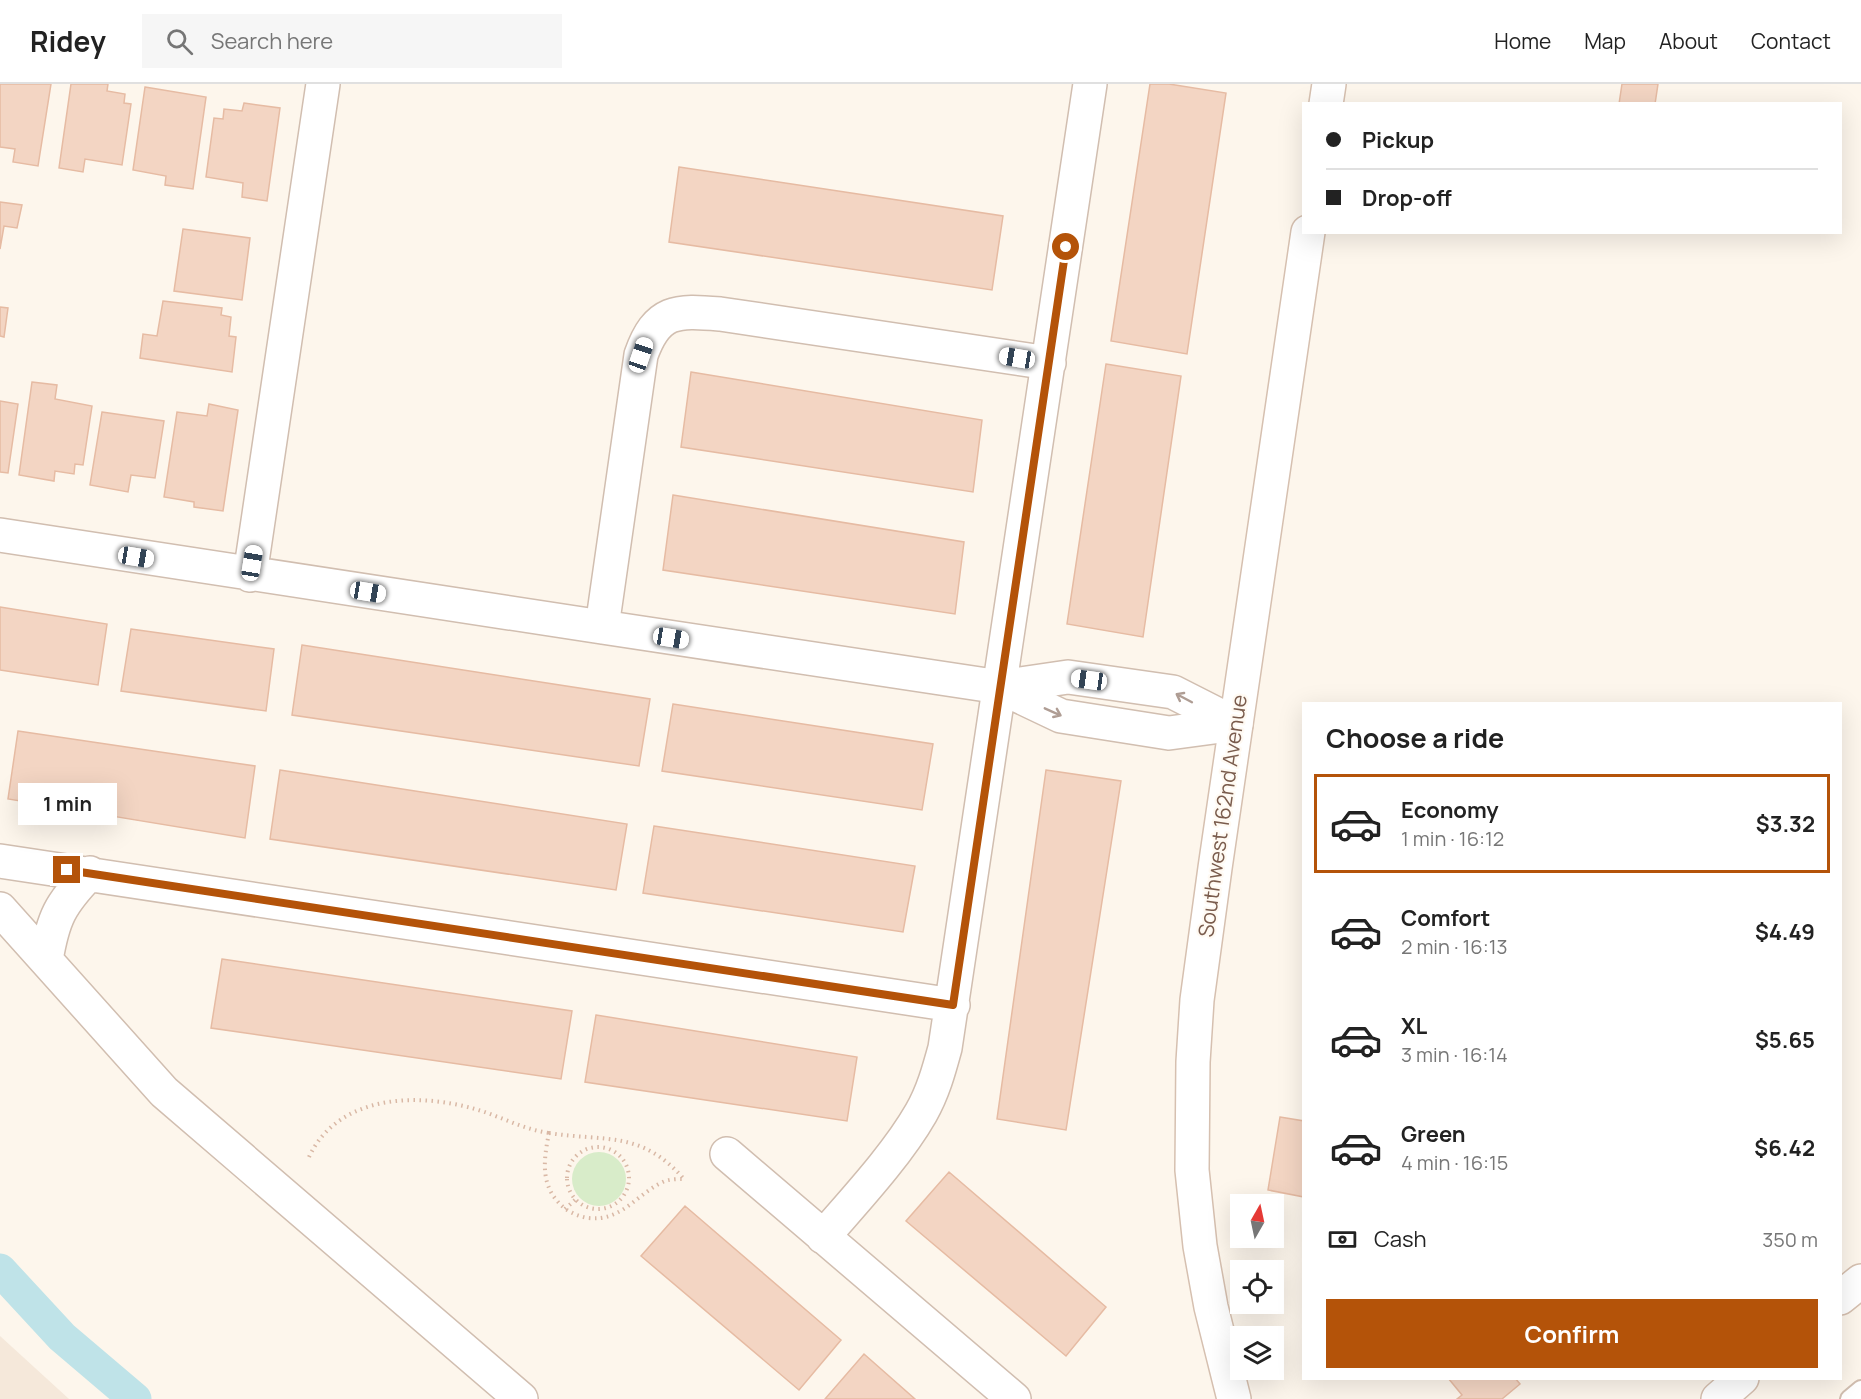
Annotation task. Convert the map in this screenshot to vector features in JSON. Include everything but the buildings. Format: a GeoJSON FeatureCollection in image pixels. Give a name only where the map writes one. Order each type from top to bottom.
{"type":"FeatureCollection","features":[{"type":"Feature","properties":{"kind":"street"},"geometry":{"type":"LineString","coordinates":[[250,575],[323,84]]}},
{"type":"Feature","properties":{"kind":"street"},"geometry":{"type":"LineString","coordinates":[[823,1237],[899,1145],[921,1114],[935,1084],[940,1066],[953,1005],[1090,84]]}},
{"type":"Feature","properties":{"kind":"street"},"geometry":{"type":"LineString","coordinates":[[1326,102],[1329,84]]}},
{"type":"Feature","properties":{"kind":"street","name":"Southwest 162nd Avenue"},"geometry":{"type":"LineString","coordinates":[[1234,1399],[1211,1307],[1200,1246],[1192,1170],[1191,1123],[1197,1000],[1308,234]]}},
{"type":"Feature","properties":{"kind":"street"},"geometry":{"type":"LineString","coordinates":[[602,627],[641,355],[648,336],[659,321],[675,314],[697,312],[720,314],[1049,363]]}},
{"type":"Feature","properties":{"kind":"street"},"geometry":{"type":"LineString","coordinates":[[0,535],[250,575],[1000,687],[1061,716],[1169,733],[1236,724]]}},
{"type":"Feature","properties":{"kind":"street"},"geometry":{"type":"LineString","coordinates":[[0,861],[953,1005]]}},
{"type":"Feature","properties":{"kind":"street"},"geometry":{"type":"LineString","coordinates":[[46,960],[52,927],[60,908],[90,873]]}},
{"type":"Feature","properties":{"kind":"street"},"geometry":{"type":"LineString","coordinates":[[0,909],[164,1092],[521,1399]]}},
{"type":"Feature","properties":{"kind":"street"},"geometry":{"type":"LineString","coordinates":[[728,1154],[1014,1399]]}},
{"type":"Feature","properties":{"kind":"street"},"geometry":{"type":"LineString","coordinates":[[1842,1296],[1861,1281]]}},
{"type":"Feature","properties":{"kind":"street"},"geometry":{"type":"LineString","coordinates":[[1718,1399],[1740,1380]]}},
{"type":"Feature","properties":{"kind":"lane"},"geometry":{"type":"LineString","coordinates":[[1849,1399],[1861,1389]]}},
{"type":"Feature","properties":{"kind":"path"},"geometry":{"type":"LineString","coordinates":[[309,1157],[324,1132],[341,1117],[360,1108],[398,1102],[448,1103],[473,1109],[530,1130],[614,1138],[642,1147],[662,1157],[684,1179],[666,1180],[622,1211],[606,1217],[583,1217],[565,1209],[553,1196],[546,1182],[544,1166],[549,1133]]}},
{"type":"Feature","properties":{"kind":"path"},"geometry":{"type":"LineString","coordinates":[[600,1148],[602,1137]]}},
{"type":"Feature","properties":{"kind":"path"},"geometry":{"type":"LineString","coordinates":[[600,1148],[612,1150],[623,1160],[629,1175],[627,1190],[618,1202],[604,1208],[589,1208],[576,1199],[569,1188],[570,1167],[583,1151],[600,1148]]}},
{"type":"Feature","properties":{"kind":"path"},"geometry":{"type":"LineString","coordinates":[[565,1209],[576,1199]]}},
{"type":"Feature","properties":{"kind":"shaded area"},"geometry":{"type":"Polygon","coordinates":[[[0,1336],[69,1399],[0,1399],[0,1336]]]}},
{"type":"Feature","properties":{"kind":"green space"},"geometry":{"type":"Polygon","coordinates":[[[594,1152],[604,1152],[614,1156],[622,1164],[626,1179],[622,1194],[614,1202],[604,1206],[594,1206],[584,1202],[576,1194],[572,1184],[572,1174],[576,1164],[584,1156],[594,1152]]]}},
{"type":"Feature","properties":{"kind":"waterway"},"geometry":{"type":"LineString","coordinates":[[0,1270],[62,1337],[135,1399]]}},
{"type":"Feature","properties":{"kind":"route"},"geometry":{"type":"LineString","coordinates":[[67,870],[953,1005],[1066,247]]}}]}
